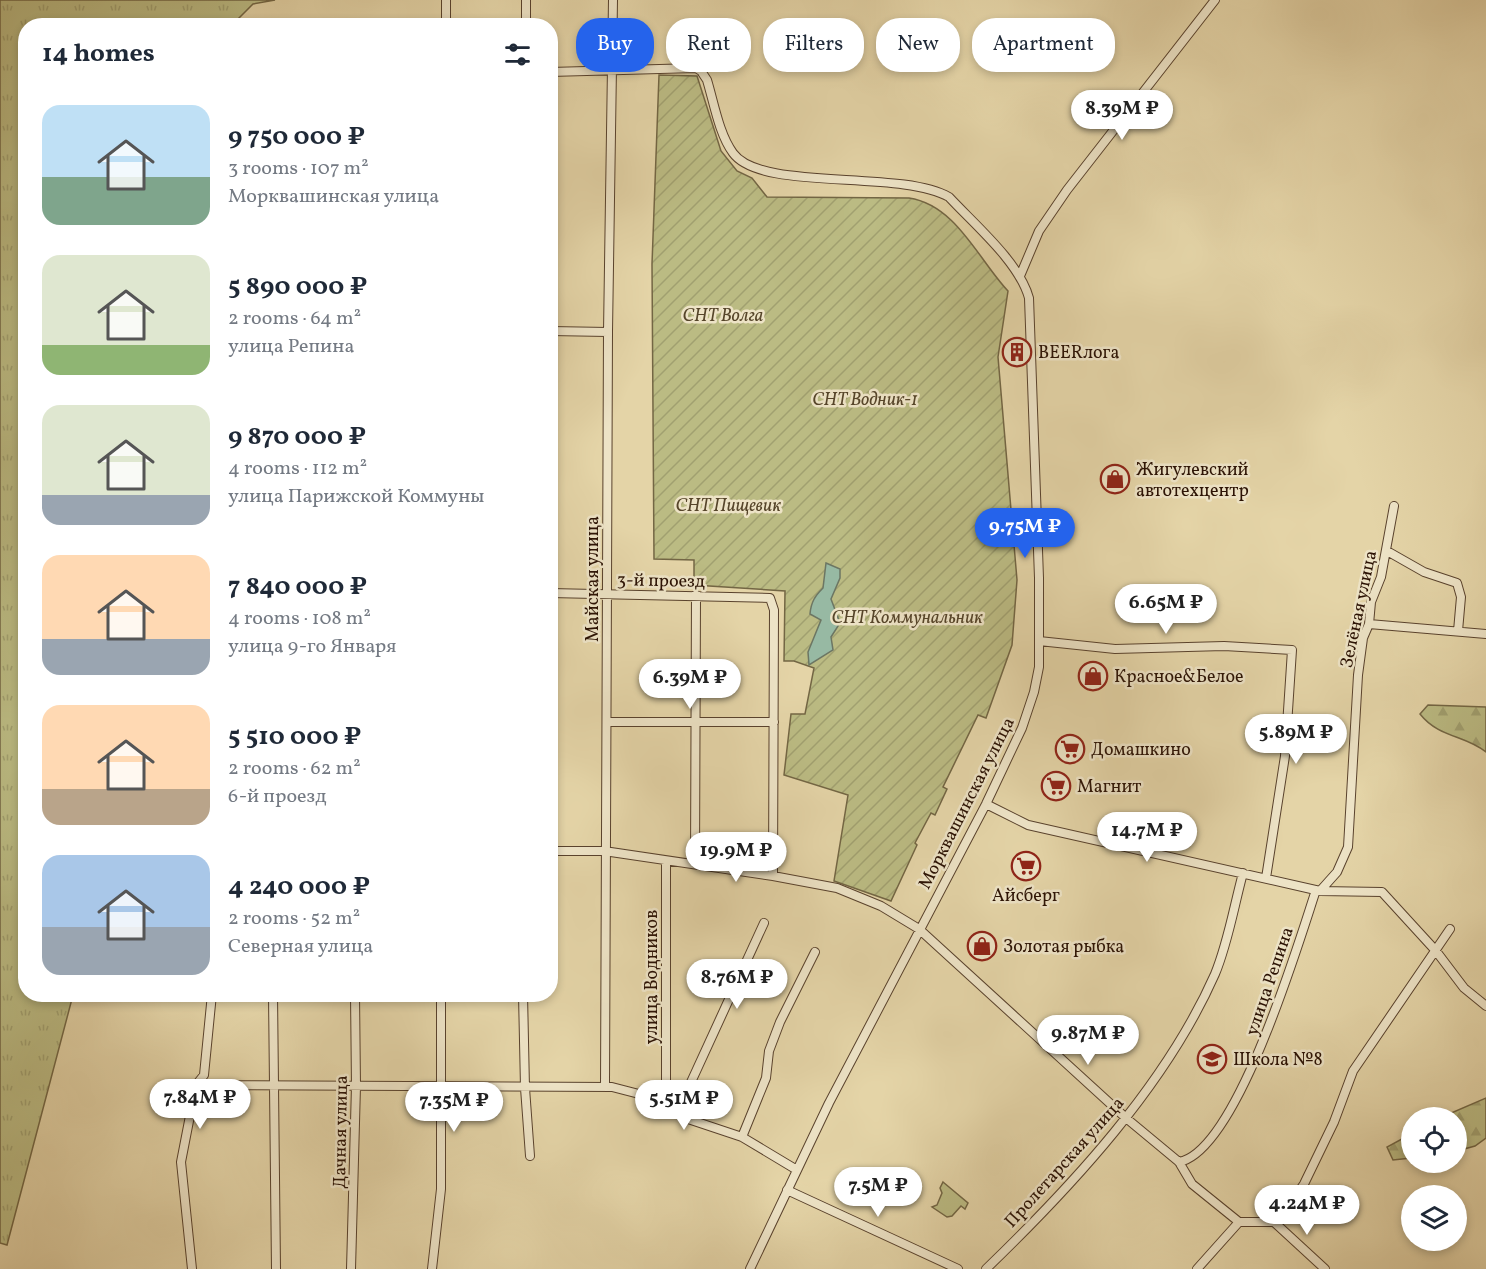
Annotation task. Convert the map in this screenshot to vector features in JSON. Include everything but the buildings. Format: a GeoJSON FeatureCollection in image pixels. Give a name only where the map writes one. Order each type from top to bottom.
{"type":"FeatureCollection","features":[{"type":"Feature","properties":{"kind":"street"},"geometry":{"type":"LineString","coordinates":[[446,0],[446,18]]}},
{"type":"Feature","properties":{"kind":"street"},"geometry":{"type":"LineString","coordinates":[[526,0],[526,18]]}},
{"type":"Feature","properties":{"kind":"street","name":"Майская улица"},"geometry":{"type":"LineString","coordinates":[[613,0],[613,18]]}},
{"type":"Feature","properties":{"kind":"street"},"geometry":{"type":"LineString","coordinates":[[1020,276],[1039,231],[1067,190],[1215,0]]}},
{"type":"Feature","properties":{"kind":"street","name":"Морквашинская улица"},"geometry":{"type":"LineString","coordinates":[[654,68],[696,68],[701,71],[734,155],[758,171],[879,181],[938,191],[949,197],[1020,276],[1029,298],[1039,640],[1039,667],[1034,692],[1022,728],[986,804],[919,929],[796,1170],[750,1269]]}},
{"type":"Feature","properties":{"kind":"street"},"geometry":{"type":"LineString","coordinates":[[558,72],[576,72]]}},
{"type":"Feature","properties":{"kind":"street","name":"Майская улица"},"geometry":{"type":"LineString","coordinates":[[605,1087],[604,851],[607,722],[608,332],[613,72]]}},
{"type":"Feature","properties":{"kind":"street"},"geometry":{"type":"LineString","coordinates":[[558,331],[608,332]]}},
{"type":"Feature","properties":{"kind":"street","name":"Зелёная улица"},"geometry":{"type":"LineString","coordinates":[[1318,891],[1337,872],[1348,847],[1358,675],[1363,638],[1369,624],[1371,602],[1381,577],[1394,506]]}},
{"type":"Feature","properties":{"kind":"street"},"geometry":{"type":"LineString","coordinates":[[1387,551],[1424,572],[1457,583],[1461,597],[1458,631]]}},
{"type":"Feature","properties":{"kind":"street","name":"3-й проезд"},"geometry":{"type":"LineString","coordinates":[[558,593],[770,598],[774,610],[774,722]]}},
{"type":"Feature","properties":{"kind":"street"},"geometry":{"type":"LineString","coordinates":[[695,864],[696,595]]}},
{"type":"Feature","properties":{"kind":"street"},"geometry":{"type":"LineString","coordinates":[[1369,624],[1486,634]]}},
{"type":"Feature","properties":{"kind":"street"},"geometry":{"type":"LineString","coordinates":[[1039,640],[1115,649],[1224,646],[1292,650],[1285,756],[1266,878]]}},
{"type":"Feature","properties":{"kind":"street"},"geometry":{"type":"LineString","coordinates":[[607,722],[774,722],[773,876]]}},
{"type":"Feature","properties":{"kind":"street"},"geometry":{"type":"LineString","coordinates":[[986,804],[1028,825],[1318,891],[1382,892],[1436,951],[1464,988],[1486,1006]]}},
{"type":"Feature","properties":{"kind":"street"},"geometry":{"type":"LineString","coordinates":[[558,851],[604,851],[666,862],[773,876],[837,888],[881,906],[919,929],[1126,1118],[1179,1162],[1192,1184],[1239,1222],[1274,1222],[1325,1269]]}},
{"type":"Feature","properties":{"kind":"street","name":"улица Водников"},"geometry":{"type":"LineString","coordinates":[[666,862],[666,1092]]}},
{"type":"Feature","properties":{"kind":"street","name":"Пролетарская улица"},"geometry":{"type":"LineString","coordinates":[[986,1269],[1126,1118],[1178,1042],[1215,973],[1243,873]]}},
{"type":"Feature","properties":{"kind":"street","name":"улица Репина"},"geometry":{"type":"LineString","coordinates":[[1179,1162],[1189,1160],[1207,1145],[1246,1079],[1270,1030],[1318,891]]}},
{"type":"Feature","properties":{"kind":"street"},"geometry":{"type":"LineString","coordinates":[[764,923],[686,1087],[681,1104],[685,1118],[742,1137],[796,1170]]}},
{"type":"Feature","properties":{"kind":"street"},"geometry":{"type":"LineString","coordinates":[[1274,1222],[1286,1210],[1304,1184],[1334,1122],[1353,1071],[1450,929]]}},
{"type":"Feature","properties":{"kind":"street"},"geometry":{"type":"LineString","coordinates":[[742,1137],[766,1078],[769,1051],[780,1022],[815,952]]}},
{"type":"Feature","properties":{"kind":"street"},"geometry":{"type":"LineString","coordinates":[[192,1269],[181,1162],[196,1085],[204,1075],[211,1002]]}},
{"type":"Feature","properties":{"kind":"street"},"geometry":{"type":"LineString","coordinates":[[273,1002],[276,1269]]}},
{"type":"Feature","properties":{"kind":"street","name":"Дачная улица"},"geometry":{"type":"LineString","coordinates":[[351,1269],[356,1086],[355,1002]]}},
{"type":"Feature","properties":{"kind":"street"},"geometry":{"type":"LineString","coordinates":[[432,1269],[441,1189],[441,1002]]}},
{"type":"Feature","properties":{"kind":"street"},"geometry":{"type":"LineString","coordinates":[[523,1002],[525,1088],[530,1156]]}},
{"type":"Feature","properties":{"kind":"street"},"geometry":{"type":"LineString","coordinates":[[196,1085],[605,1087],[639,1094],[666,1092],[686,1087]]}},
{"type":"Feature","properties":{"kind":"street"},"geometry":{"type":"LineString","coordinates":[[787,1190],[958,1269]]}},
{"type":"Feature","properties":{"kind":"street"},"geometry":{"type":"LineString","coordinates":[[1197,1269],[1239,1222]]}},
{"type":"Feature","properties":{"kind":"green space"},"geometry":{"type":"Polygon","coordinates":[[[0,0],[275,0],[253,4],[239,18],[18,18],[18,1002],[71,1002],[7,1245],[0,1243],[0,0]]]}},
{"type":"Feature","properties":{"kind":"green space"},"geometry":{"type":"Polygon","coordinates":[[[659,75],[697,76],[721,151],[737,171],[752,178],[767,197],[909,198],[926,203],[953,222],[1008,291],[998,357],[1017,580],[1012,645],[986,718],[978,715],[943,787],[947,789],[935,815],[931,813],[915,843],[917,845],[891,901],[834,881],[848,795],[784,775],[791,714],[805,714],[814,668],[794,661],[784,661],[785,591],[694,585],[694,560],[654,559],[652,264],[659,75]]]}},
{"type":"Feature","properties":{"kind":"green space"},"geometry":{"type":"Polygon","coordinates":[[[1428,705],[1486,707],[1486,752],[1427,722],[1420,714],[1428,705]]]}},
{"type":"Feature","properties":{"kind":"green space"},"geometry":{"type":"Polygon","coordinates":[[[1486,1098],[1486,1138],[1475,1146],[1467,1148],[1467,1107],[1465,1107],[1486,1098]]]}},
{"type":"Feature","properties":{"kind":"green space"},"geometry":{"type":"Polygon","coordinates":[[[1401,1139],[1401,1159],[1393,1160],[1387,1147],[1401,1139]]]}},
{"type":"Feature","properties":{"kind":"green space"},"geometry":{"type":"Polygon","coordinates":[[[943,1182],[968,1203],[965,1209],[961,1206],[952,1216],[947,1217],[932,1207],[937,1205],[942,1193],[940,1188],[943,1182]]]}},
{"type":"Feature","properties":{"kind":"shaded area"},"geometry":{"type":"Polygon","coordinates":[[[826,563],[840,569],[840,578],[831,599],[840,623],[831,637],[833,650],[809,665],[808,652],[821,620],[810,614],[814,600],[823,588],[826,563]]]}},
{"type":"Feature","properties":{"kind":"place","name":"BEERлога"},"geometry":{"type":"Point","coordinates":[1017,352]}},
{"type":"Feature","properties":{"kind":"place","name":"Жигулевский автотехцентр"},"geometry":{"type":"Point","coordinates":[1115,479]}},
{"type":"Feature","properties":{"kind":"place","name":"Красное&Белое"},"geometry":{"type":"Point","coordinates":[1093,676]}},
{"type":"Feature","properties":{"kind":"place","name":"Домашкино"},"geometry":{"type":"Point","coordinates":[1070,749]}},
{"type":"Feature","properties":{"kind":"place","name":"Магнит"},"geometry":{"type":"Point","coordinates":[1056,786]}},
{"type":"Feature","properties":{"kind":"place","name":"Айсберг"},"geometry":{"type":"Point","coordinates":[1026,866]}},
{"type":"Feature","properties":{"kind":"place","name":"Золотая рыбка"},"geometry":{"type":"Point","coordinates":[982,946]}},
{"type":"Feature","properties":{"kind":"place","name":"Школа №8"},"geometry":{"type":"Point","coordinates":[1212,1059]}},
{"type":"Feature","properties":{"kind":"park label","name":"СНТ Волга"},"geometry":{"type":"Point","coordinates":[723,315]}},
{"type":"Feature","properties":{"kind":"park label","name":"СНТ Водник-1"},"geometry":{"type":"Point","coordinates":[865,399]}},
{"type":"Feature","properties":{"kind":"park label","name":"СНТ Пищевик"},"geometry":{"type":"Point","coordinates":[728,505]}},
{"type":"Feature","properties":{"kind":"park label","name":"СНТ Коммунальник"},"geometry":{"type":"Point","coordinates":[907,617]}}]}
